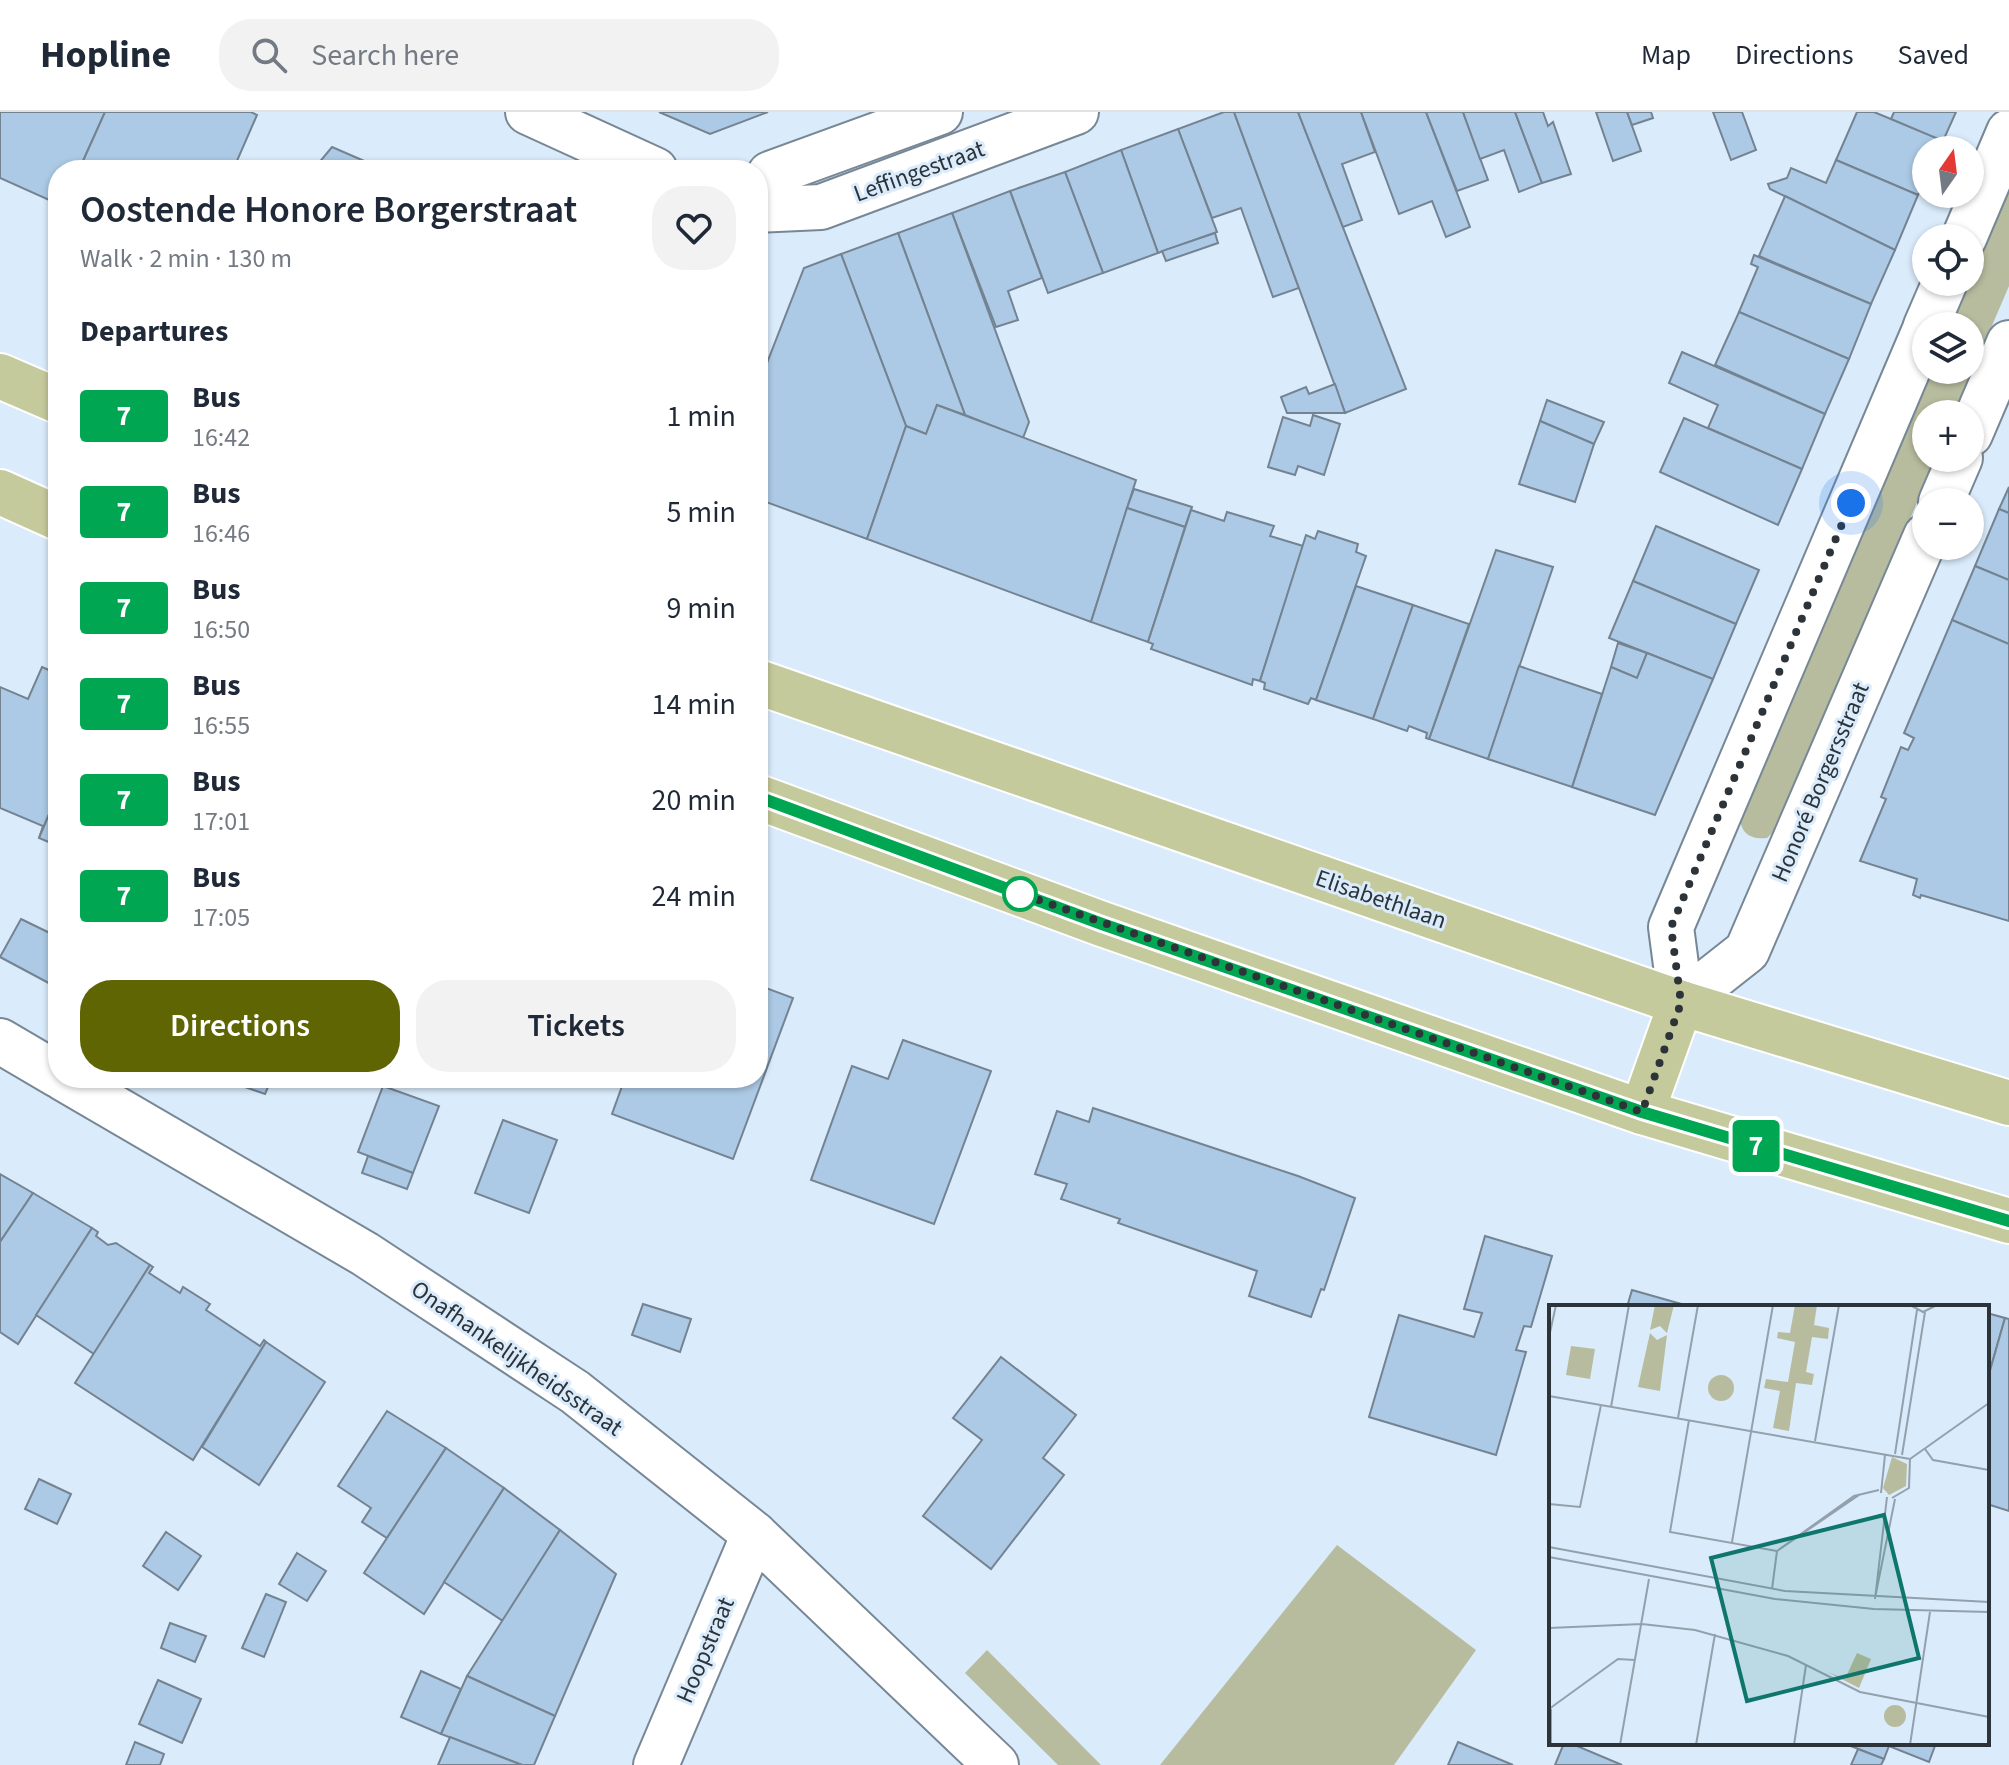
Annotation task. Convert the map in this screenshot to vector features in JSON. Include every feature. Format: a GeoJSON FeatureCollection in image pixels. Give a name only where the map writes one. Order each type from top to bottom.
{"type":"FeatureCollection","features":[{"type":"Feature","properties":{"kind":"main road"},"geometry":{"type":"LineString","coordinates":[[0,376],[48,397]]}},
{"type":"Feature","properties":{"kind":"main road"},"geometry":{"type":"LineString","coordinates":[[0,492],[48,514]]}},
{"type":"Feature","properties":{"kind":"main road","name":"Elisabethlaan"},"geometry":{"type":"LineString","coordinates":[[768,685],[1681,1003],[2009,1103]]}},
{"type":"Feature","properties":{"kind":"main road"},"geometry":{"type":"LineString","coordinates":[[768,801],[1102,924],[1642,1112],[2009,1221]]}},
{"type":"Feature","properties":{"kind":"main road"},"geometry":{"type":"LineString","coordinates":[[1642,1112],[1681,1003]]}},
{"type":"Feature","properties":{"kind":"street"},"geometry":{"type":"LineString","coordinates":[[528,112],[633,160]]}},
{"type":"Feature","properties":{"kind":"street","name":"Leffingestraat"},"geometry":{"type":"LineString","coordinates":[[768,177],[940,112]]}},
{"type":"Feature","properties":{"kind":"street","name":"Leffingestraat"},"geometry":{"type":"LineString","coordinates":[[768,210],[821,207],[1076,112]]}},
{"type":"Feature","properties":{"kind":"street"},"geometry":{"type":"LineString","coordinates":[[1970,224],[2009,132]]}},
{"type":"Feature","properties":{"kind":"street"},"geometry":{"type":"LineString","coordinates":[[1984,401],[2009,343]]}},
{"type":"Feature","properties":{"kind":"street"},"geometry":{"type":"LineString","coordinates":[[1681,1003],[1671,927],[1912,359]]}},
{"type":"Feature","properties":{"kind":"street","name":"Honoré Borgersstraat"},"geometry":{"type":"LineString","coordinates":[[1681,1003],[1747,951],[1916,560]]}},
{"type":"Feature","properties":{"kind":"street","name":"Onafhankelijkheidsstraat"},"geometry":{"type":"LineString","coordinates":[[0,1041],[48,1069]]}},
{"type":"Feature","properties":{"kind":"street","name":"Onafhankelijkheidsstraat"},"geometry":{"type":"LineString","coordinates":[[81,1088],[365,1254],[575,1392],[754,1534],[996,1765]]}},
{"type":"Feature","properties":{"kind":"street","name":"Hoopstraat"},"geometry":{"type":"LineString","coordinates":[[656,1765],[754,1534]]}},
{"type":"Feature","properties":{"kind":"green space"},"geometry":{"type":"Polygon","coordinates":[[[2009,185],[2009,286],[1984,344],[1984,312],[1955,312],[1962,296],[1984,296],[1984,243],[2009,185]]]}},
{"type":"Feature","properties":{"kind":"green space"},"geometry":{"type":"Polygon","coordinates":[[[1924,384],[1967,384],[1960,400],[1917,400],[1924,384]]]}},
{"type":"Feature","properties":{"kind":"green space"},"geometry":{"type":"Polygon","coordinates":[[[1912,412],[1912,472],[1930,472],[1923,488],[1912,488],[1912,514],[1778,827],[1767,838],[1752,837],[1742,827],[1740,816],[1912,412]]]}},
{"type":"Feature","properties":{"kind":"green space"},"geometry":{"type":"Polygon","coordinates":[[[1337,1545],[1476,1650],[1394,1765],[1160,1765],[1337,1545]]]}},
{"type":"Feature","properties":{"kind":"green space"},"geometry":{"type":"Polygon","coordinates":[[[987,1650],[1101,1765],[1058,1765],[965,1673],[987,1650]]]}},
{"type":"Feature","properties":{"kind":"building"},"geometry":{"type":"Polygon","coordinates":[[[0,112],[105,112],[83,160],[48,160],[48,200],[0,178],[0,112]]]}},
{"type":"Feature","properties":{"kind":"building"},"geometry":{"type":"Polygon","coordinates":[[[105,112],[251,112],[257,115],[237,160],[83,160],[105,112]]]}},
{"type":"Feature","properties":{"kind":"building"},"geometry":{"type":"Polygon","coordinates":[[[659,112],[768,112],[710,134],[659,112]]]}},
{"type":"Feature","properties":{"kind":"building"},"geometry":{"type":"Polygon","coordinates":[[[1224,112],[1234,112],[1299,288],[1273,297],[1241,208],[1212,218],[1178,129],[1224,112]]]}},
{"type":"Feature","properties":{"kind":"building"},"geometry":{"type":"Polygon","coordinates":[[[1234,112],[1298,112],[1406,389],[1345,413],[1234,112]]]}},
{"type":"Feature","properties":{"kind":"building"},"geometry":{"type":"Polygon","coordinates":[[[1298,112],[1361,112],[1375,152],[1342,164],[1362,220],[1343,227],[1298,112]]]}},
{"type":"Feature","properties":{"kind":"building"},"geometry":{"type":"Polygon","coordinates":[[[1361,112],[1426,112],[1470,227],[1446,237],[1432,201],[1399,214],[1361,112]]]}},
{"type":"Feature","properties":{"kind":"building"},"geometry":{"type":"Polygon","coordinates":[[[1426,112],[1463,112],[1488,180],[1457,191],[1426,112]]]}},
{"type":"Feature","properties":{"kind":"building"},"geometry":{"type":"Polygon","coordinates":[[[1463,112],[1515,112],[1542,183],[1519,192],[1504,150],[1480,159],[1463,112]]]}},
{"type":"Feature","properties":{"kind":"building"},"geometry":{"type":"Polygon","coordinates":[[[1515,112],[1543,112],[1548,126],[1553,122],[1571,174],[1542,183],[1515,112]]]}},
{"type":"Feature","properties":{"kind":"building"},"geometry":{"type":"Polygon","coordinates":[[[1596,112],[1627,112],[1641,151],[1613,161],[1596,112]]]}},
{"type":"Feature","properties":{"kind":"building"},"geometry":{"type":"Polygon","coordinates":[[[1627,112],[1651,112],[1653,118],[1632,125],[1627,112]]]}},
{"type":"Feature","properties":{"kind":"building"},"geometry":{"type":"Polygon","coordinates":[[[1713,112],[1742,112],[1756,150],[1731,160],[1713,112]]]}},
{"type":"Feature","properties":{"kind":"building"},"geometry":{"type":"Polygon","coordinates":[[[1857,112],[1874,112],[1932,136],[1912,136],[1912,192],[1836,160],[1857,112]]]}},
{"type":"Feature","properties":{"kind":"building"},"geometry":{"type":"Polygon","coordinates":[[[1894,112],[1956,112],[1945,136],[1931,136],[1891,119],[1894,112]]]}},
{"type":"Feature","properties":{"kind":"building"},"geometry":{"type":"Polygon","coordinates":[[[1178,129],[1217,232],[1158,253],[1121,150],[1178,129]]]}},
{"type":"Feature","properties":{"kind":"building"},"geometry":{"type":"Polygon","coordinates":[[[332,147],[362,160],[321,160],[332,147]]]}},
{"type":"Feature","properties":{"kind":"building"},"geometry":{"type":"Polygon","coordinates":[[[1121,150],[1158,253],[1103,273],[1065,172],[1121,150]]]}},
{"type":"Feature","properties":{"kind":"building"},"geometry":{"type":"Polygon","coordinates":[[[1836,160],[1912,192],[1913,208],[1895,250],[1770,189],[1768,184],[1787,178],[1791,168],[1826,183],[1836,160]]]}},
{"type":"Feature","properties":{"kind":"building"},"geometry":{"type":"Polygon","coordinates":[[[1065,172],[1103,273],[1048,293],[1010,191],[1065,172]]]}},
{"type":"Feature","properties":{"kind":"building"},"geometry":{"type":"Polygon","coordinates":[[[1010,191],[1042,278],[1008,291],[1018,320],[996,327],[952,213],[1010,191]]]}},
{"type":"Feature","properties":{"kind":"building"},"geometry":{"type":"Polygon","coordinates":[[[1785,196],[1895,250],[1871,304],[1759,256],[1785,196]]]}},
{"type":"Feature","properties":{"kind":"building"},"geometry":{"type":"Polygon","coordinates":[[[952,213],[1029,422],[1023,438],[965,415],[898,233],[952,213]]]}},
{"type":"Feature","properties":{"kind":"building"},"geometry":{"type":"Polygon","coordinates":[[[898,233],[965,415],[937,405],[926,434],[906,426],[841,254],[898,233]]]}},
{"type":"Feature","properties":{"kind":"building"},"geometry":{"type":"Polygon","coordinates":[[[1215,233],[1218,243],[1166,261],[1162,251],[1215,233]]]}},
{"type":"Feature","properties":{"kind":"building"},"geometry":{"type":"Polygon","coordinates":[[[841,254],[906,426],[867,539],[768,503],[768,360],[804,268],[841,254]]]}},
{"type":"Feature","properties":{"kind":"building"},"geometry":{"type":"Polygon","coordinates":[[[1754,255],[1871,304],[1849,359],[1739,312],[1758,267],[1751,264],[1754,255]]]}},
{"type":"Feature","properties":{"kind":"building"},"geometry":{"type":"Polygon","coordinates":[[[1739,312],[1849,359],[1825,414],[1715,365],[1739,312]]]}},
{"type":"Feature","properties":{"kind":"building"},"geometry":{"type":"Polygon","coordinates":[[[1682,352],[1825,414],[1802,469],[1708,428],[1718,405],[1669,383],[1682,352]]]}},
{"type":"Feature","properties":{"kind":"building"},"geometry":{"type":"Polygon","coordinates":[[[1335,384],[1345,413],[1287,413],[1281,397],[1306,387],[1309,394],[1335,384]]]}},
{"type":"Feature","properties":{"kind":"building"},"geometry":{"type":"Polygon","coordinates":[[[1547,400],[1604,422],[1594,444],[1540,421],[1547,400]]]}},
{"type":"Feature","properties":{"kind":"building"},"geometry":{"type":"Polygon","coordinates":[[[937,405],[1136,480],[1091,622],[867,539],[906,426],[926,434],[937,405]]]}},
{"type":"Feature","properties":{"kind":"building"},"geometry":{"type":"Polygon","coordinates":[[[1313,415],[1340,424],[1324,475],[1298,466],[1295,475],[1268,467],[1283,417],[1310,426],[1313,415]]]}},
{"type":"Feature","properties":{"kind":"building"},"geometry":{"type":"Polygon","coordinates":[[[1684,418],[1802,469],[1778,525],[1660,472],[1684,418]]]}},
{"type":"Feature","properties":{"kind":"building"},"geometry":{"type":"Polygon","coordinates":[[[1540,421],[1594,444],[1575,502],[1519,484],[1540,421]]]}},
{"type":"Feature","properties":{"kind":"building"},"geometry":{"type":"Polygon","coordinates":[[[2009,487],[2009,513],[1999,509],[2009,487]]]}},
{"type":"Feature","properties":{"kind":"building"},"geometry":{"type":"Polygon","coordinates":[[[1134,489],[1192,507],[1185,527],[1127,508],[1134,489]]]}},
{"type":"Feature","properties":{"kind":"building"},"geometry":{"type":"Polygon","coordinates":[[[1127,508],[1185,527],[1148,642],[1091,622],[1127,508]]]}},
{"type":"Feature","properties":{"kind":"building"},"geometry":{"type":"Polygon","coordinates":[[[1999,509],[2009,513],[2009,580],[1975,566],[1978,560],[1984,560],[1984,545],[1999,509]]]}},
{"type":"Feature","properties":{"kind":"building"},"geometry":{"type":"Polygon","coordinates":[[[1191,510],[1224,521],[1227,512],[1274,526],[1270,536],[1303,546],[1260,681],[1253,679],[1252,685],[1151,649],[1153,644],[1148,642],[1191,510]]]}},
{"type":"Feature","properties":{"kind":"building"},"geometry":{"type":"Polygon","coordinates":[[[1656,526],[1759,570],[1736,624],[1633,581],[1656,526]]]}},
{"type":"Feature","properties":{"kind":"building"},"geometry":{"type":"Polygon","coordinates":[[[1318,531],[1358,544],[1356,552],[1366,556],[1316,700],[1311,698],[1308,704],[1264,689],[1265,683],[1260,681],[1306,535],[1315,539],[1318,531]]]}},
{"type":"Feature","properties":{"kind":"building"},"geometry":{"type":"Polygon","coordinates":[[[1496,550],[1553,567],[1488,759],[1429,739],[1496,550]]]}},
{"type":"Feature","properties":{"kind":"building"},"geometry":{"type":"Polygon","coordinates":[[[1975,566],[2009,580],[2009,644],[1952,620],[1975,566]]]}},
{"type":"Feature","properties":{"kind":"building"},"geometry":{"type":"Polygon","coordinates":[[[1633,581],[1736,624],[1713,679],[1609,638],[1633,581]]]}},
{"type":"Feature","properties":{"kind":"building"},"geometry":{"type":"Polygon","coordinates":[[[1356,586],[1413,605],[1373,719],[1316,700],[1356,586]]]}},
{"type":"Feature","properties":{"kind":"building"},"geometry":{"type":"Polygon","coordinates":[[[1413,605],[1469,624],[1429,739],[1426,738],[1427,733],[1409,726],[1407,731],[1373,719],[1413,605]]]}},
{"type":"Feature","properties":{"kind":"building"},"geometry":{"type":"Polygon","coordinates":[[[1952,620],[2009,644],[2009,921],[1921,895],[1920,898],[1913,895],[1917,879],[1860,861],[1886,799],[1881,797],[1901,747],[1908,750],[1914,738],[1904,733],[1952,620]]]}},
{"type":"Feature","properties":{"kind":"building"},"geometry":{"type":"Polygon","coordinates":[[[1618,643],[1647,653],[1637,678],[1611,667],[1618,643]]]}},
{"type":"Feature","properties":{"kind":"building"},"geometry":{"type":"Polygon","coordinates":[[[1647,653],[1713,679],[1655,815],[1572,787],[1611,667],[1637,678],[1647,653]]]}},
{"type":"Feature","properties":{"kind":"building"},"geometry":{"type":"Polygon","coordinates":[[[1519,666],[1602,694],[1572,787],[1488,759],[1519,666]]]}},
{"type":"Feature","properties":{"kind":"building"},"geometry":{"type":"Polygon","coordinates":[[[42,667],[48,670],[48,817],[39,838],[43,826],[0,808],[0,687],[28,699],[42,667]]]}},
{"type":"Feature","properties":{"kind":"building"},"geometry":{"type":"Polygon","coordinates":[[[48,817],[48,842],[39,838],[48,817]]]}},
{"type":"Feature","properties":{"kind":"building"},"geometry":{"type":"Polygon","coordinates":[[[21,919],[48,932],[48,983],[0,957],[21,919]]]}},
{"type":"Feature","properties":{"kind":"building"},"geometry":{"type":"Polygon","coordinates":[[[768,989],[793,998],[768,1065],[768,989]]]}},
{"type":"Feature","properties":{"kind":"building"},"geometry":{"type":"Polygon","coordinates":[[[903,1040],[991,1071],[934,1224],[811,1180],[852,1066],[888,1079],[903,1040]]]}},
{"type":"Feature","properties":{"kind":"building"},"geometry":{"type":"Polygon","coordinates":[[[248,1088],[268,1088],[265,1094],[248,1088]]]}},
{"type":"Feature","properties":{"kind":"building"},"geometry":{"type":"Polygon","coordinates":[[[382,1088],[439,1106],[413,1173],[358,1152],[382,1088]]]}},
{"type":"Feature","properties":{"kind":"building"},"geometry":{"type":"Polygon","coordinates":[[[621,1088],[759,1088],[733,1159],[612,1114],[621,1088]]]}},
{"type":"Feature","properties":{"kind":"building"},"geometry":{"type":"Polygon","coordinates":[[[1093,1108],[1355,1198],[1324,1290],[1321,1289],[1311,1317],[1249,1296],[1257,1271],[1118,1223],[1120,1219],[1061,1199],[1067,1184],[1035,1174],[1057,1111],[1089,1122],[1093,1108]]]}},
{"type":"Feature","properties":{"kind":"building"},"geometry":{"type":"Polygon","coordinates":[[[503,1120],[557,1140],[529,1213],[475,1193],[503,1120]]]}},
{"type":"Feature","properties":{"kind":"building"},"geometry":{"type":"Polygon","coordinates":[[[368,1156],[413,1173],[407,1189],[362,1173],[368,1156]]]}},
{"type":"Feature","properties":{"kind":"building"},"geometry":{"type":"Polygon","coordinates":[[[0,1174],[33,1193],[0,1242],[0,1174]]]}},
{"type":"Feature","properties":{"kind":"building"},"geometry":{"type":"Polygon","coordinates":[[[33,1193],[92,1228],[18,1344],[0,1332],[0,1242],[33,1193]]]}},
{"type":"Feature","properties":{"kind":"building"},"geometry":{"type":"Polygon","coordinates":[[[92,1228],[98,1232],[96,1236],[108,1245],[116,1243],[150,1265],[94,1354],[36,1315],[92,1228]]]}},
{"type":"Feature","properties":{"kind":"building"},"geometry":{"type":"Polygon","coordinates":[[[1485,1236],[1552,1256],[1531,1327],[1524,1326],[1516,1350],[1526,1352],[1496,1455],[1369,1417],[1399,1315],[1474,1337],[1482,1313],[1464,1309],[1485,1236]]]}},
{"type":"Feature","properties":{"kind":"building"},"geometry":{"type":"Polygon","coordinates":[[[150,1265],[153,1267],[149,1273],[180,1293],[183,1287],[210,1304],[206,1310],[260,1346],[264,1340],[266,1342],[193,1460],[75,1383],[150,1265]]]}},
{"type":"Feature","properties":{"kind":"building"},"geometry":{"type":"Polygon","coordinates":[[[1632,1290],[1685,1305],[1628,1305],[1632,1290]]]}},
{"type":"Feature","properties":{"kind":"building"},"geometry":{"type":"Polygon","coordinates":[[[643,1304],[691,1319],[680,1352],[632,1335],[643,1304]]]}},
{"type":"Feature","properties":{"kind":"building"},"geometry":{"type":"Polygon","coordinates":[[[1989,1314],[2005,1318],[1989,1374],[1989,1314]]]}},
{"type":"Feature","properties":{"kind":"building"},"geometry":{"type":"Polygon","coordinates":[[[2005,1318],[2009,1319],[2009,1511],[1989,1505],[1989,1374],[2005,1318]]]}},
{"type":"Feature","properties":{"kind":"building"},"geometry":{"type":"Polygon","coordinates":[[[266,1342],[325,1382],[259,1485],[202,1447],[266,1342]]]}},
{"type":"Feature","properties":{"kind":"building"},"geometry":{"type":"Polygon","coordinates":[[[1001,1357],[1076,1415],[1043,1458],[1064,1475],[991,1569],[923,1516],[982,1440],[953,1418],[1001,1357]]]}},
{"type":"Feature","properties":{"kind":"building"},"geometry":{"type":"Polygon","coordinates":[[[387,1411],[446,1448],[387,1538],[362,1522],[371,1508],[338,1486],[387,1411]]]}},
{"type":"Feature","properties":{"kind":"building"},"geometry":{"type":"Polygon","coordinates":[[[446,1448],[504,1488],[424,1614],[364,1573],[446,1448]]]}},
{"type":"Feature","properties":{"kind":"building"},"geometry":{"type":"Polygon","coordinates":[[[39,1479],[71,1494],[57,1524],[25,1509],[39,1479]]]}},
{"type":"Feature","properties":{"kind":"building"},"geometry":{"type":"Polygon","coordinates":[[[504,1488],[560,1530],[503,1621],[444,1582],[504,1488]]]}},
{"type":"Feature","properties":{"kind":"building"},"geometry":{"type":"Polygon","coordinates":[[[560,1530],[616,1574],[555,1716],[467,1676],[560,1530]]]}},
{"type":"Feature","properties":{"kind":"building"},"geometry":{"type":"Polygon","coordinates":[[[166,1532],[201,1556],[178,1590],[143,1566],[166,1532]]]}},
{"type":"Feature","properties":{"kind":"building"},"geometry":{"type":"Polygon","coordinates":[[[297,1553],[326,1571],[307,1601],[279,1584],[297,1553]]]}},
{"type":"Feature","properties":{"kind":"building"},"geometry":{"type":"Polygon","coordinates":[[[266,1594],[286,1602],[264,1657],[242,1648],[266,1594]]]}},
{"type":"Feature","properties":{"kind":"building"},"geometry":{"type":"Polygon","coordinates":[[[170,1623],[206,1636],[195,1662],[161,1648],[170,1623]]]}},
{"type":"Feature","properties":{"kind":"building"},"geometry":{"type":"Polygon","coordinates":[[[421,1671],[461,1689],[441,1734],[401,1717],[421,1671]]]}},
{"type":"Feature","properties":{"kind":"building"},"geometry":{"type":"Polygon","coordinates":[[[467,1676],[555,1716],[534,1765],[522,1765],[441,1734],[467,1676]]]}},
{"type":"Feature","properties":{"kind":"building"},"geometry":{"type":"Polygon","coordinates":[[[158,1680],[201,1699],[182,1743],[139,1724],[158,1680]]]}},
{"type":"Feature","properties":{"kind":"building"},"geometry":{"type":"Polygon","coordinates":[[[450,1737],[522,1765],[438,1765],[450,1737]]]}},
{"type":"Feature","properties":{"kind":"building"},"geometry":{"type":"Polygon","coordinates":[[[135,1742],[164,1754],[160,1765],[126,1765],[135,1742]]]}},
{"type":"Feature","properties":{"kind":"building"},"geometry":{"type":"Polygon","coordinates":[[[1458,1742],[1513,1765],[1448,1765],[1458,1742]]]}},
{"type":"Feature","properties":{"kind":"building"},"geometry":{"type":"Polygon","coordinates":[[[1563,1745],[1575,1745],[1622,1765],[1555,1765],[1563,1745]]]}},
{"type":"Feature","properties":{"kind":"building"},"geometry":{"type":"Polygon","coordinates":[[[1848,1745],[1935,1745],[1929,1762],[1889,1746],[1884,1759],[1848,1745]]]}},
{"type":"Feature","properties":{"kind":"building"},"geometry":{"type":"Polygon","coordinates":[[[1858,1749],[1884,1759],[1881,1765],[1851,1765],[1858,1749]]]}},
{"type":"Feature","properties":{"kind":"bus line","name":"7"},"geometry":{"type":"LineString","coordinates":[[768,801],[1102,924],[1642,1112],[2009,1221]]}},
{"type":"Feature","properties":{"kind":"route"},"geometry":{"type":"LineString","coordinates":[[1020,894],[1016,892],[1642,1112],[1681,1003],[1671,927],[1851,503]]}}]}
